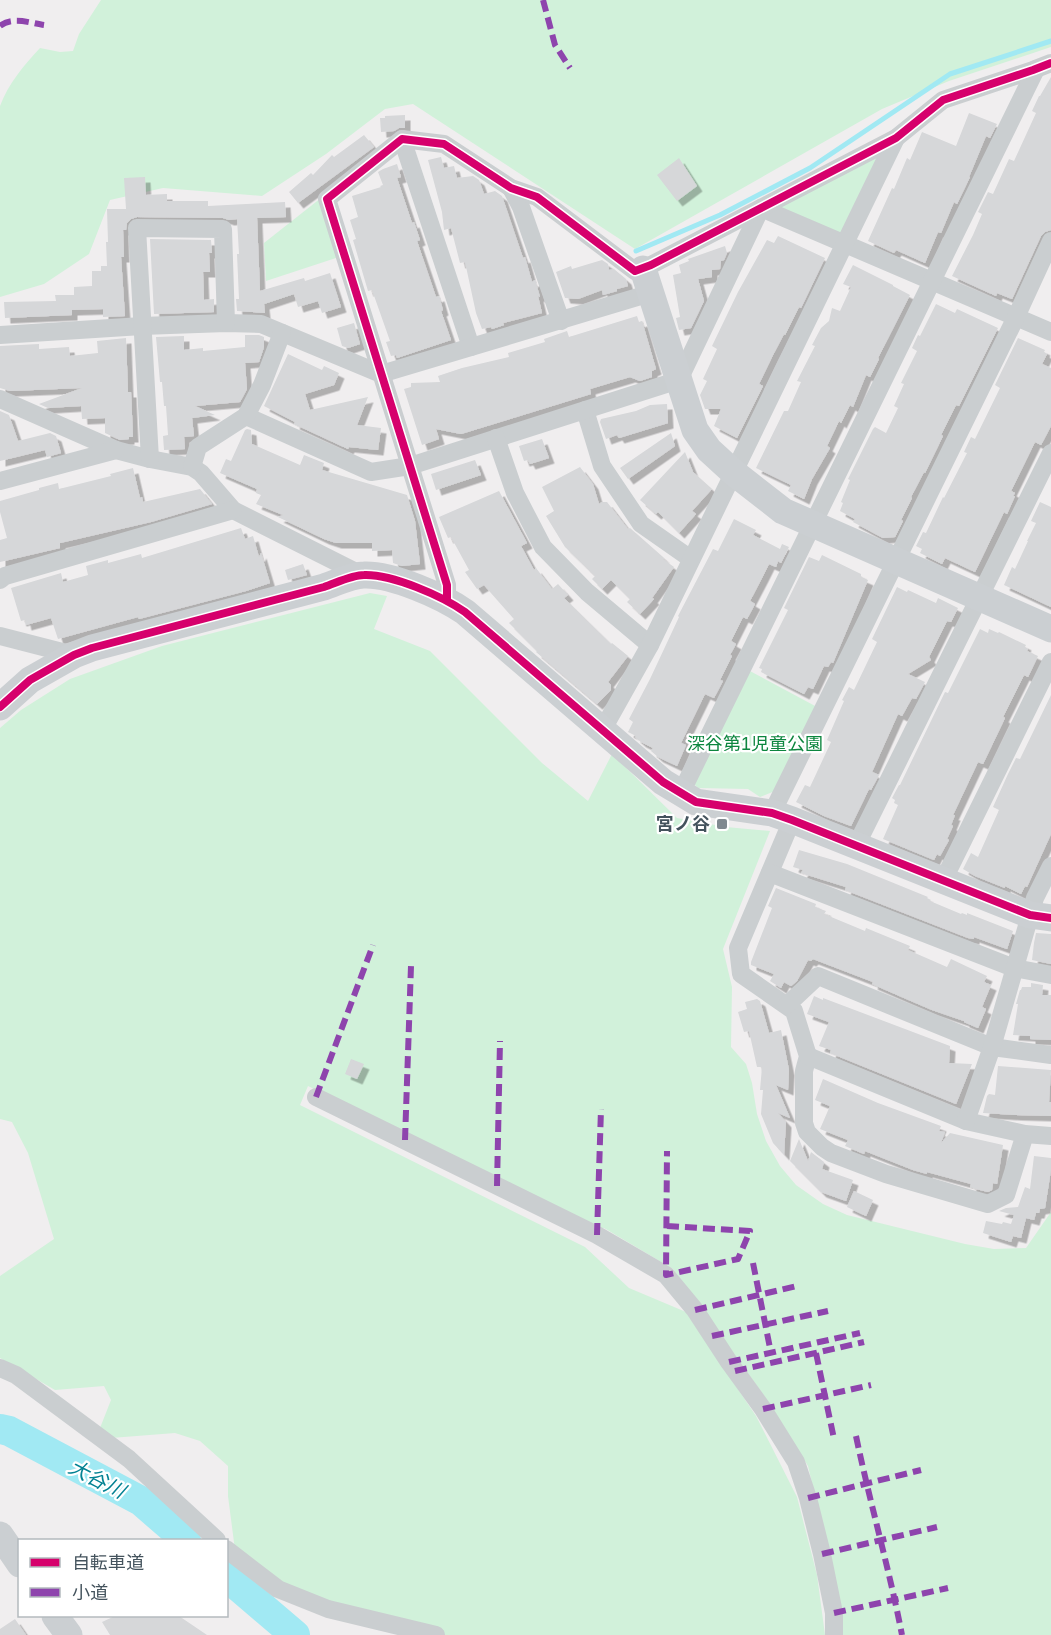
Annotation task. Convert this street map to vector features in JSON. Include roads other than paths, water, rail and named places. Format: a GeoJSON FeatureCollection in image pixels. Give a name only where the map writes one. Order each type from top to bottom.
{"type":"FeatureCollection","features":[{"type":"Feature","properties":{"kind":"street"},"geometry":{"type":"LineString","coordinates":[[0,335],[142,326],[261,324],[381,374],[561,321],[647,281],[761,208],[896,138],[943,100],[1043,66]]}},
{"type":"Feature","properties":{"kind":"street"},"geometry":{"type":"LineString","coordinates":[[681,793],[932,281],[1043,66]]}},
{"type":"Feature","properties":{"kind":"street"},"geometry":{"type":"LineString","coordinates":[[603,729],[650,645],[896,138]]}},
{"type":"Feature","properties":{"kind":"street"},"geometry":{"type":"LineString","coordinates":[[402,140],[471,347]]}},
{"type":"Feature","properties":{"kind":"street"},"geometry":{"type":"LineString","coordinates":[[447,600],[447,585],[327,199],[402,140],[444,144],[511,188],[537,197],[647,281],[695,429],[710,450],[733,472],[783,511],[1051,629]]}},
{"type":"Feature","properties":{"kind":"street"},"geometry":{"type":"LineString","coordinates":[[511,188],[521,207],[561,321]]}},
{"type":"Feature","properties":{"kind":"street"},"geometry":{"type":"LineString","coordinates":[[761,208],[1051,332]]}},
{"type":"Feature","properties":{"kind":"street"},"geometry":{"type":"LineString","coordinates":[[246,416],[371,472],[410,466],[679,380],[761,208]]}},
{"type":"Feature","properties":{"kind":"street"},"geometry":{"type":"LineString","coordinates":[[150,459],[137,228],[223,229],[226,323]]}},
{"type":"Feature","properties":{"kind":"street"},"geometry":{"type":"LineString","coordinates":[[1026,1134],[1006,1195],[987,1204],[886,1174],[831,1153],[807,1132],[803,1114],[804,1071],[808,1056],[794,1011],[741,974],[738,948],[770,873],[782,817],[897,561],[1051,241]]}},
{"type":"Feature","properties":{"kind":"street"},"geometry":{"type":"LineString","coordinates":[[192,467],[198,447],[246,416],[262,385],[282,333]]}},
{"type":"Feature","properties":{"kind":"street"},"geometry":{"type":"LineString","coordinates":[[0,399],[116,450],[192,467],[201,473],[232,510],[362,574],[383,576],[447,600],[465,612],[663,782],[696,802],[782,817],[1041,917]]}},
{"type":"Feature","properties":{"kind":"street"},"geometry":{"type":"LineString","coordinates":[[585,410],[602,466],[641,524],[691,558]]}},
{"type":"Feature","properties":{"kind":"street"},"geometry":{"type":"LineString","coordinates":[[496,438],[515,493],[543,547],[587,592],[650,645]]}},
{"type":"Feature","properties":{"kind":"street"},"geometry":{"type":"LineString","coordinates":[[0,481],[116,450]]}},
{"type":"Feature","properties":{"kind":"street"},"geometry":{"type":"LineString","coordinates":[[856,846],[1051,453]]}},
{"type":"Feature","properties":{"kind":"street"},"geometry":{"type":"LineString","coordinates":[[0,580],[4,576],[232,510]]}},
{"type":"Feature","properties":{"kind":"street"},"geometry":{"type":"LineString","coordinates":[[0,706],[30,680],[74,655],[92,648],[324,587],[362,574]]}},
{"type":"Feature","properties":{"kind":"street"},"geometry":{"type":"LineString","coordinates":[[0,636],[74,655]]}},
{"type":"Feature","properties":{"kind":"street"},"geometry":{"type":"LineString","coordinates":[[943,881],[1051,662]]}},
{"type":"Feature","properties":{"kind":"street"},"geometry":{"type":"LineString","coordinates":[[966,1121],[992,1047],[1014,968],[1041,917],[1035,898],[1051,866]]}},
{"type":"Feature","properties":{"kind":"street"},"geometry":{"type":"LineString","coordinates":[[770,873],[1014,968],[1051,975]]}},
{"type":"Feature","properties":{"kind":"street"},"geometry":{"type":"LineString","coordinates":[[787,1005],[818,976],[992,1047],[1051,1055]]}},
{"type":"Feature","properties":{"kind":"street"},"geometry":{"type":"LineString","coordinates":[[808,1056],[966,1121],[1026,1134],[1051,1136]]}},
{"type":"Feature","properties":{"kind":"street"},"geometry":{"type":"LineString","coordinates":[[316,1097],[597,1235],[666,1275],[695,1310],[763,1409],[796,1462],[822,1554],[834,1613],[834,1635]]}},
{"type":"Feature","properties":{"kind":"street"},"geometry":{"type":"LineString","coordinates":[[0,1368],[16,1375],[129,1459],[216,1539]]}},
{"type":"Feature","properties":{"kind":"street"},"geometry":{"type":"LineString","coordinates":[[0,1534],[18,1561]]}},
{"type":"Feature","properties":{"kind":"street"},"geometry":{"type":"LineString","coordinates":[[228,1551],[278,1589],[328,1609],[436,1635]]}},
{"type":"Feature","properties":{"kind":"street"},"geometry":{"type":"LineString","coordinates":[[56,1617],[69,1635]]}},
{"type":"Feature","properties":{"kind":"waterway"},"geometry":{"type":"LineString","coordinates":[[636,251],[720,215],[810,168],[950,74],[1051,41]]}},
{"type":"Feature","properties":{"kind":"waterway","name":"大谷川"},"geometry":{"type":"LineString","coordinates":[[0,1429],[9,1431],[141,1501],[185,1539]]}},
{"type":"Feature","properties":{"kind":"waterway","name":"大谷川"},"geometry":{"type":"LineString","coordinates":[[228,1578],[295,1635]]}},
{"type":"Feature","properties":{"kind":"place","name":"宮ノ谷"},"geometry":{"type":"Point","coordinates":[722,824]}},
{"type":"Feature","properties":{"kind":"park label","name":"深谷第1児童公園"},"geometry":{"type":"Point","coordinates":[755,744]}}]}
